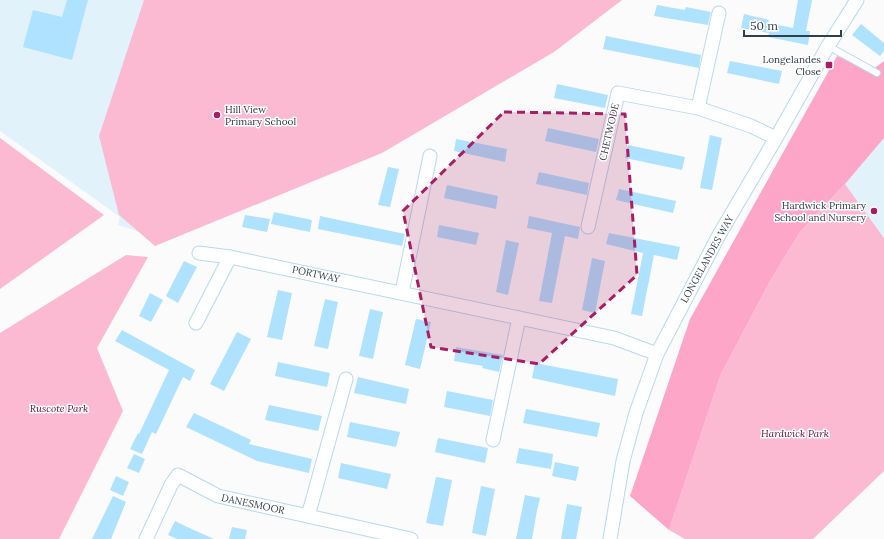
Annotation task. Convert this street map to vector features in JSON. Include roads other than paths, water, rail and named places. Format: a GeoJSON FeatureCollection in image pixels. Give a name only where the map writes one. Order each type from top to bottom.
{"type":"FeatureCollection","features":[{"type":"Feature","properties":{"kind":"street","name":"LONGELANDES WAY"},"geometry":{"type":"LineString","coordinates":[[610,539],[623,461],[636,413],[657,354],[719,235],[828,46],[857,0]]}},
{"type":"Feature","properties":{"kind":"street"},"geometry":{"type":"LineString","coordinates":[[698,108],[719,13]]}},
{"type":"Feature","properties":{"kind":"street","name":"CHETWODE"},"geometry":{"type":"LineString","coordinates":[[588,227],[618,93],[698,108],[751,126],[776,138]]}},
{"type":"Feature","properties":{"kind":"street"},"geometry":{"type":"LineString","coordinates":[[402,292],[430,156]]}},
{"type":"Feature","properties":{"kind":"street","name":"PORTWAY"},"geometry":{"type":"LineString","coordinates":[[199,253],[230,257],[402,292],[614,338],[657,354]]}},
{"type":"Feature","properties":{"kind":"street"},"geometry":{"type":"LineString","coordinates":[[196,323],[230,257]]}},
{"type":"Feature","properties":{"kind":"street"},"geometry":{"type":"LineString","coordinates":[[493,440],[519,318]]}},
{"type":"Feature","properties":{"kind":"street"},"geometry":{"type":"LineString","coordinates":[[308,516],[346,379]]}},
{"type":"Feature","properties":{"kind":"street","name":"DANESMOOR"},"geometry":{"type":"LineString","coordinates":[[146,539],[171,485],[178,475],[218,496],[411,539]]}},
{"type":"Feature","properties":{"kind":"lane"},"geometry":{"type":"LineString","coordinates":[[828,46],[877,73]]}},
{"type":"Feature","properties":{"kind":"place","name":"Longelandes Close"},"geometry":{"type":"Point","coordinates":[829,65]}},
{"type":"Feature","properties":{"kind":"place","name":"Hill View Primary School"},"geometry":{"type":"Point","coordinates":[217,115]}},
{"type":"Feature","properties":{"kind":"place","name":"Hardwick Primary School and Nursery"},"geometry":{"type":"Point","coordinates":[874,211]}},
{"type":"Feature","properties":{"kind":"park label","name":"Ruscote Park"},"geometry":{"type":"Point","coordinates":[59,408]}},
{"type":"Feature","properties":{"kind":"park label","name":"Hardwick Park"},"geometry":{"type":"Point","coordinates":[795,433]}}]}
